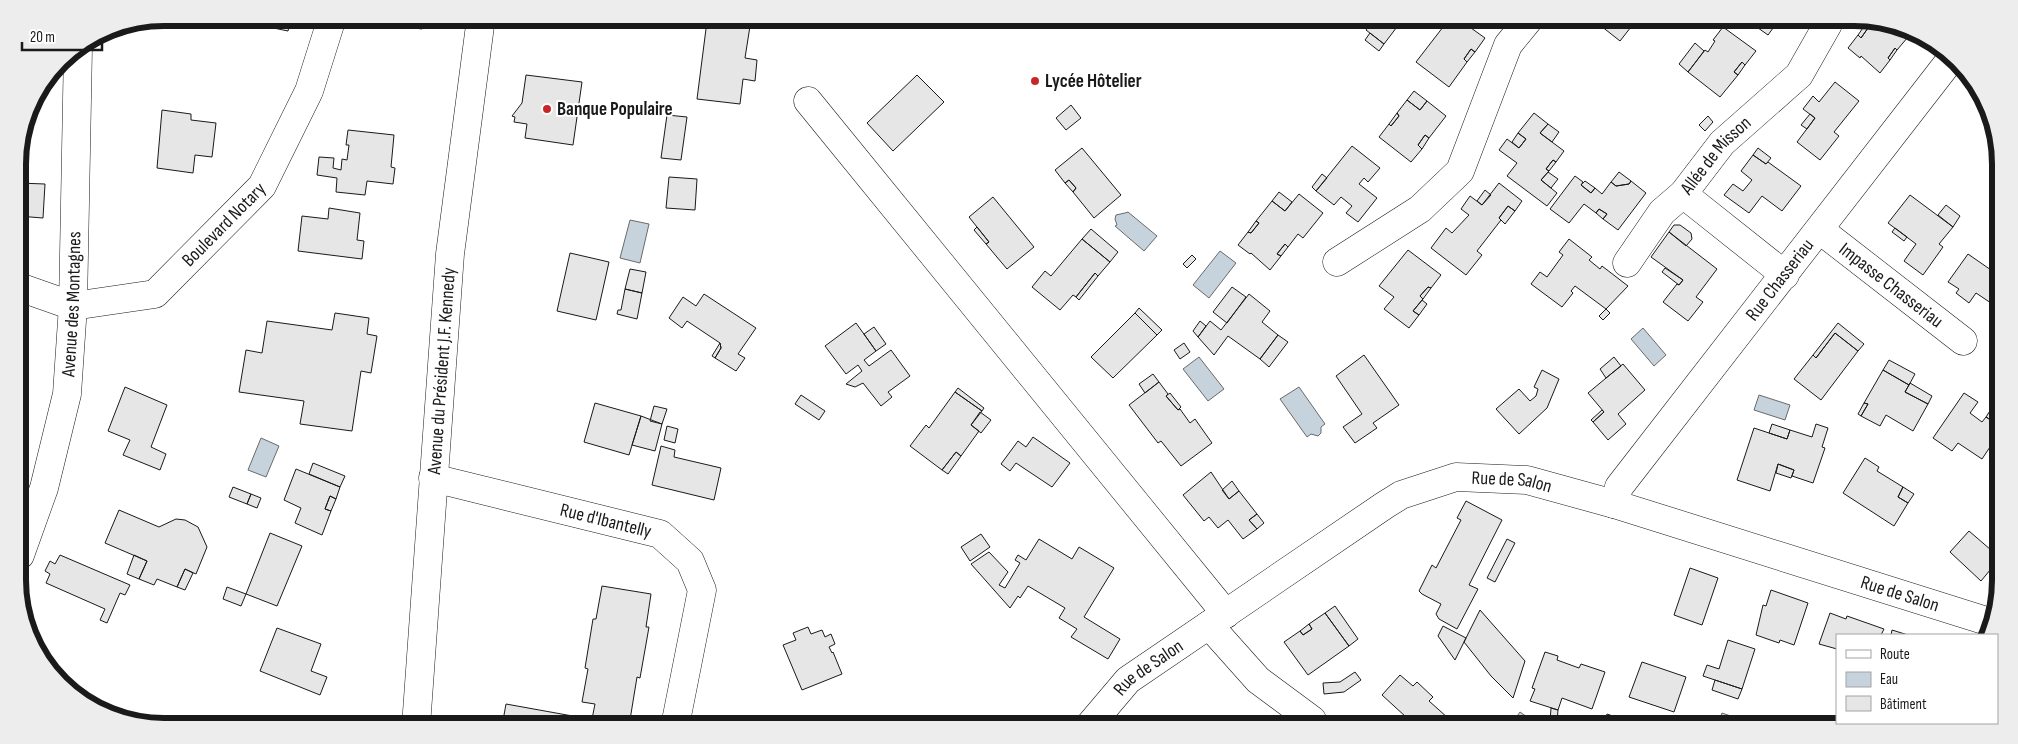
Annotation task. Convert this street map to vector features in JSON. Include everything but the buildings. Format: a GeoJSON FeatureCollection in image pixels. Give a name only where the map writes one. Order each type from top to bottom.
{"type":"FeatureCollection","features":[{"type":"Feature","properties":{"kind":"street"},"geometry":{"type":"LineString","coordinates":[[1338,262],[1420,209],[1460,171],[1508,45],[1523,26]]}},
{"type":"Feature","properties":{"kind":"street","name":"Allée de Misson"},"geometry":{"type":"LineString","coordinates":[[1785,275],[1683,194],[1722,143],[1799,75],[1827,26]]}},
{"type":"Feature","properties":{"kind":"street","name":"Boulevard Notary"},"geometry":{"type":"LineString","coordinates":[[27,290],[73,306],[155,294],[262,186],[309,91],[329,27]]}},
{"type":"Feature","properties":{"kind":"street","name":"Avenue du Président J.F. Kennedy"},"geometry":{"type":"LineString","coordinates":[[417,718],[450,254],[480,27]]}},
{"type":"Feature","properties":{"kind":"street","name":"Avenue des Montagnes"},"geometry":{"type":"LineString","coordinates":[[26,538],[44,488],[67,394],[73,306],[78,57]]}},
{"type":"Feature","properties":{"kind":"street","name":"Rue Chasseriau"},"geometry":{"type":"LineString","coordinates":[[1614,504],[1619,487],[1820,230],[1947,63]]}},
{"type":"Feature","properties":{"kind":"street"},"geometry":{"type":"LineString","coordinates":[[808,101],[1217,619],[1258,680],[1308,717]]}},
{"type":"Feature","properties":{"kind":"street"},"geometry":{"type":"LineString","coordinates":[[1627,263],[1662,212],[1683,194]]}},
{"type":"Feature","properties":{"kind":"street","name":"Impasse Chasseriau"},"geometry":{"type":"LineString","coordinates":[[1820,230],[1963,341]]}},
{"type":"Feature","properties":{"kind":"street","name":"Rue de Salon"},"geometry":{"type":"LineString","coordinates":[[1096,717],[1128,680],[1400,495],[1456,477],[1527,480],[1614,504],[1985,620]]}},
{"type":"Feature","properties":{"kind":"street","name":"Rue d'Ibantelly"},"geometry":{"type":"LineString","coordinates":[[433,478],[660,534],[690,561],[702,590],[677,718]]}},
{"type":"Feature","properties":{"kind":"water"},"geometry":{"type":"Polygon","coordinates":[[[1128,212],[1157,236],[1144,251],[1115,226],[1117,225],[1116,215],[1128,212]]]}},
{"type":"Feature","properties":{"kind":"water"},"geometry":{"type":"Polygon","coordinates":[[[630,220],[649,224],[640,263],[620,258],[630,220]]]}},
{"type":"Feature","properties":{"kind":"water"},"geometry":{"type":"Polygon","coordinates":[[[1220,251],[1236,263],[1209,298],[1193,285],[1220,251]]]}},
{"type":"Feature","properties":{"kind":"water"},"geometry":{"type":"Polygon","coordinates":[[[1643,328],[1666,355],[1654,366],[1631,339],[1643,328]]]}},
{"type":"Feature","properties":{"kind":"water"},"geometry":{"type":"Polygon","coordinates":[[[1199,357],[1224,389],[1208,401],[1183,369],[1199,357]]]}},
{"type":"Feature","properties":{"kind":"water"},"geometry":{"type":"Polygon","coordinates":[[[1299,387],[1325,424],[1321,427],[1321,433],[1318,436],[1311,434],[1307,437],[1280,399],[1299,387]]]}},
{"type":"Feature","properties":{"kind":"water"},"geometry":{"type":"Polygon","coordinates":[[[1759,395],[1790,405],[1785,420],[1754,410],[1759,395]]]}},
{"type":"Feature","properties":{"kind":"water"},"geometry":{"type":"Polygon","coordinates":[[[261,438],[279,446],[266,477],[248,470],[261,438]]]}},
{"type":"Feature","properties":{"kind":"water"},"geometry":{"type":"Polygon","coordinates":[[[1520,712],[1527,717],[1516,717],[1520,712]]]}},
{"type":"Feature","properties":{"kind":"water"},"geometry":{"type":"Polygon","coordinates":[[[1722,713],[1734,717],[1720,717],[1722,713]]]}},
{"type":"Feature","properties":{"kind":"place","name":"Lycée Hôtelier"},"geometry":{"type":"Point","coordinates":[1035,81]}},
{"type":"Feature","properties":{"kind":"place","name":"Banque Populaire"},"geometry":{"type":"Point","coordinates":[547,109]}}]}
